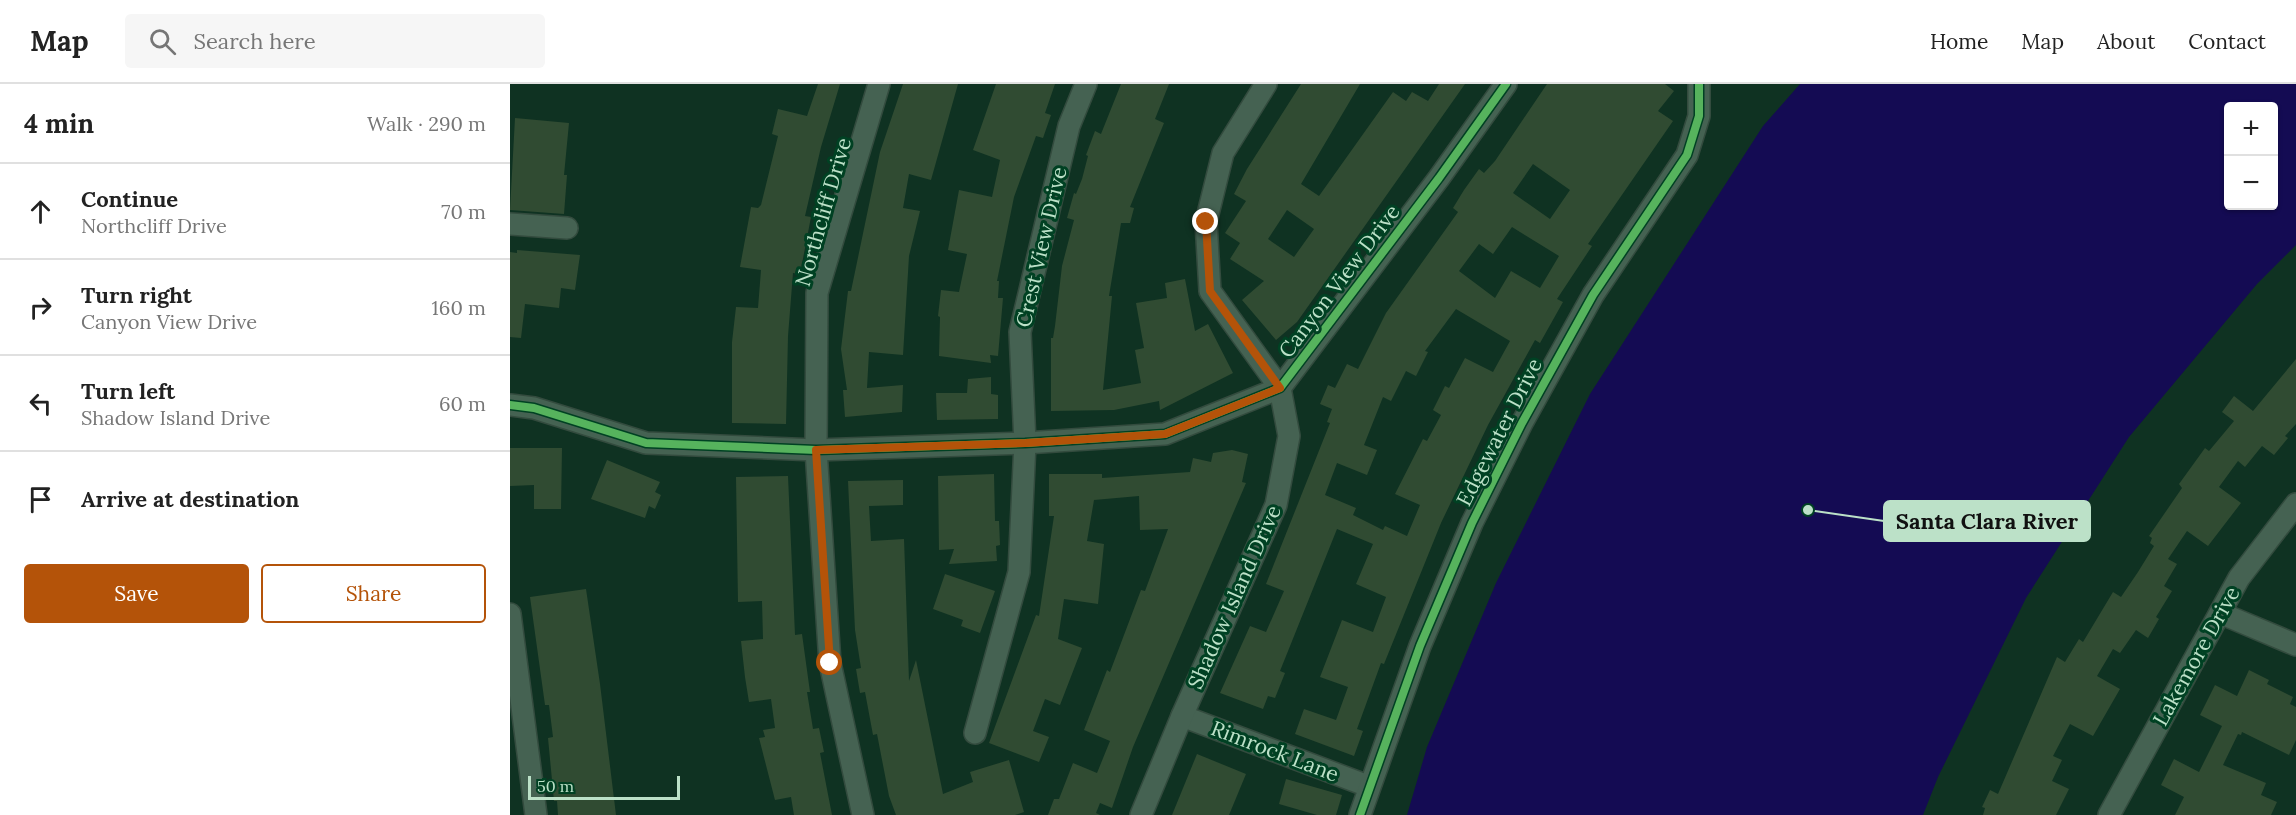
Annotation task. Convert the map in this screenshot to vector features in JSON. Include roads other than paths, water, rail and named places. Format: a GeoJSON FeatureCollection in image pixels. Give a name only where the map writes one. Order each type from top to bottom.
{"type":"FeatureCollection","features":[{"type":"Feature","properties":{"kind":"street","name":"Northcliff Drive"},"geometry":{"type":"LineString","coordinates":[[863,815],[830,663],[816,450],[817,293],[879,84]]}},
{"type":"Feature","properties":{"kind":"street","name":"Crest View Drive"},"geometry":{"type":"LineString","coordinates":[[975,733],[1019,572],[1026,443],[1020,332],[1069,126],[1086,84]]}},
{"type":"Feature","properties":{"kind":"street","name":"Shadow Island Drive"},"geometry":{"type":"LineString","coordinates":[[1142,815],[1182,716],[1276,505],[1289,436],[1280,388],[1210,291],[1206,222],[1223,153],[1266,84]]}},
{"type":"Feature","properties":{"kind":"street","name":"Canyon View Drive"},"geometry":{"type":"LineString","coordinates":[[510,405],[534,408],[646,443],[816,450],[1026,443],[1165,434],[1280,388],[1439,178],[1506,84]]}},
{"type":"Feature","properties":{"kind":"street","name":"Edgewater Drive"},"geometry":{"type":"LineString","coordinates":[[1360,815],[1368,786],[1420,646],[1472,523],[1522,423],[1593,295],[1687,155],[1699,116],[1699,84]]}},
{"type":"Feature","properties":{"kind":"street"},"geometry":{"type":"LineString","coordinates":[[510,225],[567,228]]}},
{"type":"Feature","properties":{"kind":"street","name":"Lakemore Drive"},"geometry":{"type":"LineString","coordinates":[[2109,815],[2239,578],[2296,504]]}},
{"type":"Feature","properties":{"kind":"street"},"geometry":{"type":"LineString","coordinates":[[2220,613],[2296,645]]}},
{"type":"Feature","properties":{"kind":"street"},"geometry":{"type":"LineString","coordinates":[[510,614],[536,815]]}},
{"type":"Feature","properties":{"kind":"street","name":"Rimrock Lane"},"geometry":{"type":"LineString","coordinates":[[1182,716],[1368,786]]}},
{"type":"Feature","properties":{"kind":"place","name":"Santa Clara River"},"geometry":{"type":"Point","coordinates":[1808,510]}}]}
